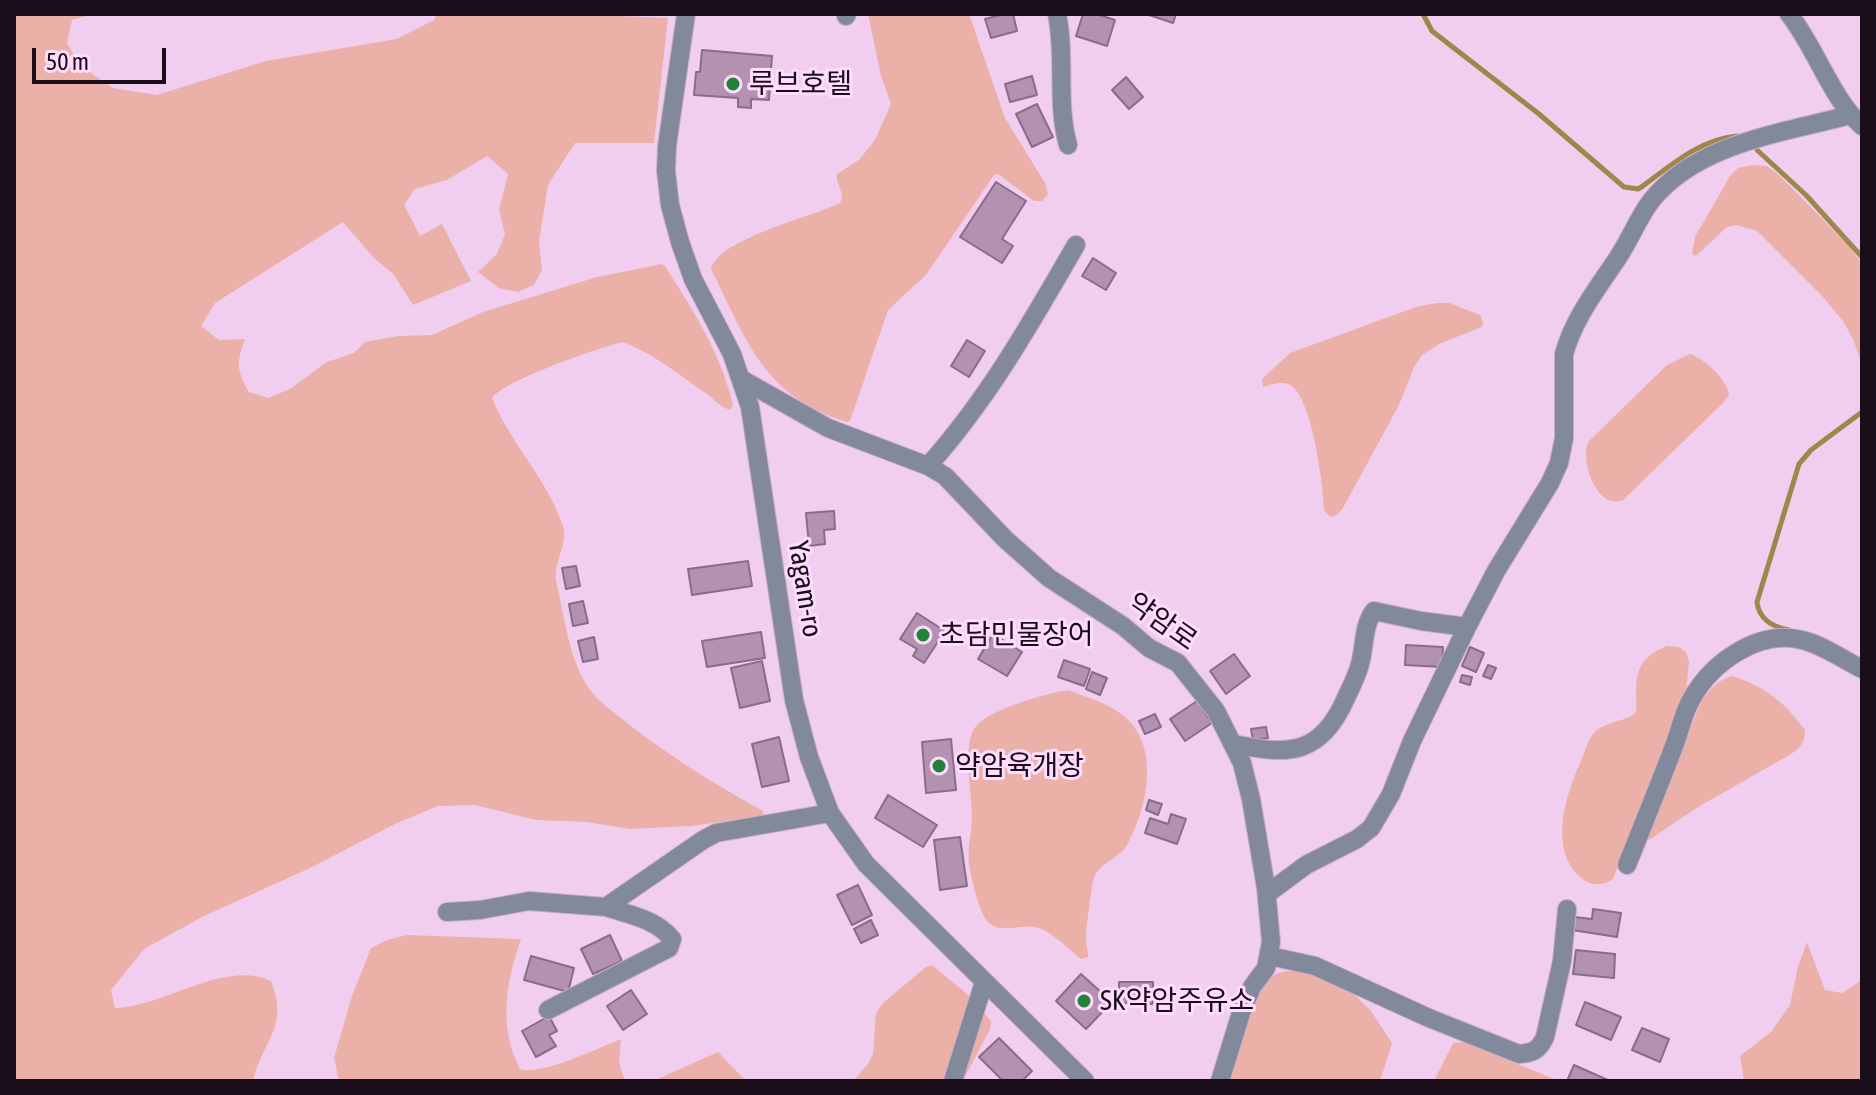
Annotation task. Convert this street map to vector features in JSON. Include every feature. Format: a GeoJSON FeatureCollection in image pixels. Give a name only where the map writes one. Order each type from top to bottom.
{"type":"FeatureCollection","features":[{"type":"Feature","properties":{"kind":"street","name":"Yagam-ro"},"geometry":{"type":"LineString","coordinates":[[686,14],[667,146],[670,205],[693,279],[732,354],[750,407],[794,700],[809,757],[830,813],[866,864],[1085,1081]]}},
{"type":"Feature","properties":{"kind":"street"},"geometry":{"type":"LineString","coordinates":[[1057,14],[1063,53],[1061,116],[1068,145]]}},
{"type":"Feature","properties":{"kind":"street"},"geometry":{"type":"LineString","coordinates":[[1267,894],[1306,865],[1357,839],[1376,822],[1467,627],[1559,463],[1564,438],[1564,354],[1567,341],[1578,318],[1651,201],[1673,179],[1699,161],[1731,148],[1856,121],[1806,35],[1789,14]]}},
{"type":"Feature","properties":{"kind":"street"},"geometry":{"type":"LineString","coordinates":[[928,466],[1000,374],[1076,245]]}},
{"type":"Feature","properties":{"kind":"street","name":"약암로"},"geometry":{"type":"LineString","coordinates":[[743,380],[828,428],[928,466],[954,483],[1005,539],[1049,578],[1123,626],[1149,648],[1178,663],[1216,711],[1242,763],[1267,894],[1270,956]]}},
{"type":"Feature","properties":{"kind":"street"},"geometry":{"type":"LineString","coordinates":[[1234,744],[1262,750],[1287,750],[1313,744],[1327,732],[1360,665],[1368,618],[1374,611],[1467,627]]}},
{"type":"Feature","properties":{"kind":"street"},"geometry":{"type":"LineString","coordinates":[[1627,865],[1691,700],[1710,674],[1729,658],[1747,647],[1785,638],[1825,649],[1862,669]]}},
{"type":"Feature","properties":{"kind":"street"},"geometry":{"type":"LineString","coordinates":[[606,907],[716,833],[830,813]]}},
{"type":"Feature","properties":{"kind":"street"},"geometry":{"type":"LineString","coordinates":[[447,912],[480,910],[529,901],[606,907],[644,919],[665,930],[672,939],[669,948],[548,1010]]}},
{"type":"Feature","properties":{"kind":"street"},"geometry":{"type":"LineString","coordinates":[[1220,1081],[1241,1013],[1270,956],[1315,966],[1466,1033],[1519,1054],[1529,1053],[1540,1047],[1545,1037],[1562,961],[1567,909]]}},
{"type":"Feature","properties":{"kind":"street"},"geometry":{"type":"LineString","coordinates":[[953,1081],[984,982]]}},
{"type":"Feature","properties":{"kind":"shaded area"},"geometry":{"type":"Polygon","coordinates":[[[14,14],[94,14],[72,20],[67,43],[81,66],[113,88],[157,95],[266,61],[397,39],[434,20],[437,14],[668,18],[654,143],[575,143],[548,185],[539,241],[542,270],[534,285],[518,292],[499,288],[478,272],[497,254],[505,234],[499,210],[508,174],[487,156],[447,180],[415,189],[404,205],[420,236],[442,224],[471,281],[413,305],[394,275],[374,258],[343,222],[215,303],[201,326],[219,340],[245,339],[239,361],[242,378],[249,392],[268,398],[290,389],[327,362],[354,353],[365,342],[398,336],[432,335],[483,312],[597,277],[662,264],[665,266],[714,351],[728,387],[733,406],[730,410],[653,357],[622,342],[532,374],[492,398],[548,493],[563,526],[564,540],[556,570],[557,585],[571,649],[589,689],[606,707],[655,744],[763,811],[763,816],[691,826],[630,829],[587,822],[536,820],[475,805],[438,806],[204,916],[144,949],[111,990],[115,1008],[152,1001],[234,976],[253,976],[271,981],[276,997],[276,1022],[253,1081],[14,1081],[14,14]]]}},
{"type":"Feature","properties":{"kind":"shaded area"},"geometry":{"type":"Polygon","coordinates":[[[868,14],[969,14],[1005,118],[1045,183],[1048,194],[1042,201],[1034,201],[998,174],[994,175],[926,275],[888,310],[850,421],[847,422],[795,397],[761,363],[711,269],[718,258],[748,238],[840,203],[842,195],[837,174],[859,160],[875,140],[891,104],[881,76],[868,14]]]}},
{"type":"Feature","properties":{"kind":"shaded area"},"geometry":{"type":"Polygon","coordinates":[[[1767,166],[1780,176],[1849,246],[1862,264],[1862,364],[1843,321],[1757,231],[1736,225],[1727,227],[1696,256],[1692,254],[1695,237],[1730,176],[1738,168],[1767,166]]]}},
{"type":"Feature","properties":{"kind":"shaded area"},"geometry":{"type":"Polygon","coordinates":[[[1449,303],[1480,315],[1482,327],[1441,343],[1422,355],[1399,405],[1343,508],[1330,517],[1324,510],[1316,446],[1300,396],[1286,384],[1263,387],[1262,379],[1290,353],[1416,307],[1449,303]]]}},
{"type":"Feature","properties":{"kind":"shaded area"},"geometry":{"type":"Polygon","coordinates":[[[1690,354],[1714,370],[1724,382],[1729,395],[1623,500],[1605,498],[1589,472],[1586,461],[1588,442],[1667,365],[1690,354]]]}},
{"type":"Feature","properties":{"kind":"shaded area"},"geometry":{"type":"Polygon","coordinates":[[[1667,646],[1679,647],[1686,652],[1689,661],[1686,693],[1613,879],[1592,884],[1580,877],[1570,865],[1565,851],[1563,820],[1570,789],[1592,736],[1604,726],[1636,711],[1636,683],[1640,669],[1652,653],[1667,646]]]}},
{"type":"Feature","properties":{"kind":"shaded area"},"geometry":{"type":"Polygon","coordinates":[[[1732,676],[1764,690],[1782,703],[1805,730],[1803,741],[1791,754],[1698,807],[1649,840],[1646,838],[1700,704],[1713,687],[1732,676]]]}},
{"type":"Feature","properties":{"kind":"shaded area"},"geometry":{"type":"Polygon","coordinates":[[[1068,690],[1104,704],[1124,716],[1143,743],[1147,777],[1141,812],[1125,848],[1094,877],[1086,934],[1088,957],[1081,959],[1042,929],[1030,926],[998,927],[988,922],[976,894],[969,857],[972,815],[968,755],[972,733],[984,719],[1007,708],[1068,690]]]}},
{"type":"Feature","properties":{"kind":"shaded area"},"geometry":{"type":"Polygon","coordinates":[[[407,935],[521,939],[511,971],[507,1004],[509,1037],[520,1069],[542,1069],[621,1039],[619,1062],[625,1081],[339,1081],[334,1058],[352,996],[371,948],[407,935]]]}},
{"type":"Feature","properties":{"kind":"shaded area"},"geometry":{"type":"Polygon","coordinates":[[[1807,942],[1825,990],[1842,993],[1862,980],[1862,1081],[1744,1081],[1740,1056],[1771,1032],[1790,1005],[1807,942]]]}},
{"type":"Feature","properties":{"kind":"shaded area"},"geometry":{"type":"Polygon","coordinates":[[[932,965],[966,993],[991,1021],[990,1029],[963,1081],[853,1081],[873,1054],[876,1013],[883,1003],[932,965]]]}},
{"type":"Feature","properties":{"kind":"shaded area"},"geometry":{"type":"Polygon","coordinates":[[[1295,970],[1347,987],[1371,1011],[1392,1043],[1380,1081],[1224,1081],[1243,1022],[1257,993],[1276,974],[1295,970]]]}},
{"type":"Feature","properties":{"kind":"shaded area"},"geometry":{"type":"Polygon","coordinates":[[[1464,1042],[1555,1081],[1434,1081],[1453,1043],[1464,1042]]]}},
{"type":"Feature","properties":{"kind":"shaded area"},"geometry":{"type":"Polygon","coordinates":[[[718,1052],[746,1081],[653,1081],[718,1052]]]}},
{"type":"Feature","properties":{"kind":"building"},"geometry":{"type":"Polygon","coordinates":[[[1013,14],[1017,31],[991,38],[985,19],[1013,14]]]}},
{"type":"Feature","properties":{"kind":"building"},"geometry":{"type":"Polygon","coordinates":[[[1083,14],[1115,20],[1107,46],[1076,36],[1083,14]]]}},
{"type":"Feature","properties":{"kind":"building"},"geometry":{"type":"Polygon","coordinates":[[[1146,14],[1176,14],[1173,23],[1146,14]]]}},
{"type":"Feature","properties":{"kind":"building","name":"루브호텔"},"geometry":{"type":"Polygon","coordinates":[[[702,50],[772,56],[769,100],[751,99],[751,108],[738,107],[738,98],[694,95],[702,50]]]}},
{"type":"Feature","properties":{"kind":"building"},"geometry":{"type":"Polygon","coordinates":[[[1032,76],[1037,95],[1010,102],[1005,84],[1032,76]]]}},
{"type":"Feature","properties":{"kind":"building"},"geometry":{"type":"Polygon","coordinates":[[[1126,77],[1143,97],[1129,109],[1112,90],[1126,77]]]}},
{"type":"Feature","properties":{"kind":"building"},"geometry":{"type":"Polygon","coordinates":[[[1037,104],[1053,137],[1032,147],[1016,114],[1037,104]]]}},
{"type":"Feature","properties":{"kind":"building"},"geometry":{"type":"Polygon","coordinates":[[[996,182],[1026,201],[1002,239],[1013,246],[1002,263],[960,237],[996,182]]]}},
{"type":"Feature","properties":{"kind":"building"},"geometry":{"type":"Polygon","coordinates":[[[1093,258],[1116,273],[1106,290],[1082,276],[1093,258]]]}},
{"type":"Feature","properties":{"kind":"building"},"geometry":{"type":"Polygon","coordinates":[[[967,340],[985,351],[969,377],[951,366],[967,340]]]}},
{"type":"Feature","properties":{"kind":"building"},"geometry":{"type":"Polygon","coordinates":[[[834,511],[835,529],[824,530],[825,544],[809,546],[806,513],[834,511]]]}},
{"type":"Feature","properties":{"kind":"building"},"geometry":{"type":"Polygon","coordinates":[[[748,561],[752,586],[692,595],[688,569],[748,561]]]}},
{"type":"Feature","properties":{"kind":"building"},"geometry":{"type":"Polygon","coordinates":[[[576,566],[580,586],[566,589],[562,568],[576,566]]]}},
{"type":"Feature","properties":{"kind":"building"},"geometry":{"type":"Polygon","coordinates":[[[583,601],[588,623],[573,626],[569,604],[583,601]]]}},
{"type":"Feature","properties":{"kind":"building","name":"초담민물장어"},"geometry":{"type":"Polygon","coordinates":[[[917,613],[945,631],[924,663],[913,656],[917,649],[900,639],[917,613]]]}},
{"type":"Feature","properties":{"kind":"building"},"geometry":{"type":"Polygon","coordinates":[[[761,632],[765,658],[707,667],[702,641],[761,632]]]}},
{"type":"Feature","properties":{"kind":"building"},"geometry":{"type":"Polygon","coordinates":[[[993,634],[1022,652],[1007,676],[978,659],[993,634]]]}},
{"type":"Feature","properties":{"kind":"building"},"geometry":{"type":"Polygon","coordinates":[[[594,637],[598,659],[583,662],[578,641],[594,637]]]}},
{"type":"Feature","properties":{"kind":"building"},"geometry":{"type":"Polygon","coordinates":[[[1406,645],[1443,647],[1442,667],[1405,665],[1406,645]]]}},
{"type":"Feature","properties":{"kind":"building"},"geometry":{"type":"Polygon","coordinates":[[[1470,647],[1484,653],[1476,672],[1462,666],[1470,647]]]}},
{"type":"Feature","properties":{"kind":"building"},"geometry":{"type":"Polygon","coordinates":[[[1234,654],[1250,676],[1226,694],[1210,671],[1234,654]]]}},
{"type":"Feature","properties":{"kind":"building"},"geometry":{"type":"Polygon","coordinates":[[[1064,660],[1090,669],[1084,686],[1058,677],[1064,660]]]}},
{"type":"Feature","properties":{"kind":"building"},"geometry":{"type":"Polygon","coordinates":[[[762,661],[770,701],[740,708],[731,668],[762,661]]]}},
{"type":"Feature","properties":{"kind":"building"},"geometry":{"type":"Polygon","coordinates":[[[1488,665],[1496,668],[1491,679],[1483,676],[1488,665]]]}},
{"type":"Feature","properties":{"kind":"building"},"geometry":{"type":"Polygon","coordinates":[[[1092,672],[1107,678],[1100,695],[1086,689],[1092,672]]]}},
{"type":"Feature","properties":{"kind":"building"},"geometry":{"type":"Polygon","coordinates":[[[1462,675],[1472,677],[1470,685],[1460,682],[1462,675]]]}},
{"type":"Feature","properties":{"kind":"building"},"geometry":{"type":"Polygon","coordinates":[[[1197,701],[1212,723],[1185,741],[1170,719],[1197,701]]]}},
{"type":"Feature","properties":{"kind":"building"},"geometry":{"type":"Polygon","coordinates":[[[1155,714],[1161,727],[1145,734],[1139,721],[1155,714]]]}},
{"type":"Feature","properties":{"kind":"building"},"geometry":{"type":"Polygon","coordinates":[[[1266,727],[1268,738],[1253,740],[1251,729],[1266,727]]]}},
{"type":"Feature","properties":{"kind":"building"},"geometry":{"type":"Polygon","coordinates":[[[779,737],[789,781],[762,787],[752,744],[779,737]]]}},
{"type":"Feature","properties":{"kind":"building","name":"약암육개장"},"geometry":{"type":"Polygon","coordinates":[[[951,739],[956,790],[926,793],[922,742],[951,739]]]}},
{"type":"Feature","properties":{"kind":"building"},"geometry":{"type":"Polygon","coordinates":[[[888,795],[937,825],[923,847],[875,818],[888,795]]]}},
{"type":"Feature","properties":{"kind":"building"},"geometry":{"type":"Polygon","coordinates":[[[1149,800],[1162,804],[1158,815],[1146,810],[1149,800]]]}},
{"type":"Feature","properties":{"kind":"building"},"geometry":{"type":"Polygon","coordinates":[[[1171,814],[1186,819],[1177,844],[1145,833],[1150,818],[1168,824],[1171,814]]]}},
{"type":"Feature","properties":{"kind":"building"},"geometry":{"type":"Polygon","coordinates":[[[960,837],[967,886],[940,890],[934,840],[960,837]]]}},
{"type":"Feature","properties":{"kind":"building"},"geometry":{"type":"Polygon","coordinates":[[[858,885],[872,915],[852,925],[837,895],[858,885]]]}},
{"type":"Feature","properties":{"kind":"building"},"geometry":{"type":"Polygon","coordinates":[[[1593,909],[1621,913],[1617,937],[1572,930],[1574,917],[1592,919],[1593,909]]]}},
{"type":"Feature","properties":{"kind":"building"},"geometry":{"type":"Polygon","coordinates":[[[871,920],[878,935],[861,943],[854,929],[871,920]]]}},
{"type":"Feature","properties":{"kind":"building"},"geometry":{"type":"Polygon","coordinates":[[[610,935],[622,961],[593,974],[581,949],[610,935]]]}},
{"type":"Feature","properties":{"kind":"building"},"geometry":{"type":"Polygon","coordinates":[[[1576,950],[1615,954],[1614,978],[1573,974],[1576,950]]]}},
{"type":"Feature","properties":{"kind":"building"},"geometry":{"type":"Polygon","coordinates":[[[531,956],[574,968],[568,992],[524,980],[531,956]]]}},
{"type":"Feature","properties":{"kind":"building","name":"SK약암주유소"},"geometry":{"type":"Polygon","coordinates":[[[1081,974],[1112,1002],[1086,1029],[1056,1001],[1081,974]]]}},
{"type":"Feature","properties":{"kind":"building"},"geometry":{"type":"Polygon","coordinates":[[[1119,982],[1153,982],[1153,1004],[1119,1003],[1119,982]]]}},
{"type":"Feature","properties":{"kind":"building"},"geometry":{"type":"Polygon","coordinates":[[[631,990],[647,1014],[623,1030],[607,1006],[631,990]]]}},
{"type":"Feature","properties":{"kind":"building"},"geometry":{"type":"Polygon","coordinates":[[[1585,1002],[1621,1017],[1611,1040],[1576,1025],[1585,1002]]]}},
{"type":"Feature","properties":{"kind":"building"},"geometry":{"type":"Polygon","coordinates":[[[549,1016],[557,1031],[549,1035],[556,1046],[536,1057],[522,1031],[549,1016]]]}},
{"type":"Feature","properties":{"kind":"building"},"geometry":{"type":"Polygon","coordinates":[[[1642,1028],[1669,1039],[1660,1062],[1632,1050],[1642,1028]]]}},
{"type":"Feature","properties":{"kind":"building"},"geometry":{"type":"Polygon","coordinates":[[[999,1038],[1032,1071],[1022,1081],[1003,1081],[979,1057],[999,1038]]]}},
{"type":"Feature","properties":{"kind":"building"},"geometry":{"type":"Polygon","coordinates":[[[1574,1065],[1610,1081],[1567,1081],[1574,1065]]]}},
{"type":"Feature","properties":{"kind":"waterway"},"geometry":{"type":"LineString","coordinates":[[1423,14],[1432,31],[1539,114],[1624,187],[1638,189],[1699,148],[1737,136]]}},
{"type":"Feature","properties":{"kind":"waterway"},"geometry":{"type":"LineString","coordinates":[[1757,150],[1806,195],[1862,257]]}},
{"type":"Feature","properties":{"kind":"waterway"},"geometry":{"type":"LineString","coordinates":[[1789,630],[1768,622],[1757,602],[1799,464],[1811,450],[1862,412]]}},
{"type":"Feature","properties":{"kind":"place","name":"루브호텔"},"geometry":{"type":"Point","coordinates":[733,84]}},
{"type":"Feature","properties":{"kind":"place","name":"초담민물장어"},"geometry":{"type":"Point","coordinates":[923,635]}},
{"type":"Feature","properties":{"kind":"place","name":"약암육개장"},"geometry":{"type":"Point","coordinates":[939,766]}},
{"type":"Feature","properties":{"kind":"place","name":"SK약암주유소"},"geometry":{"type":"Point","coordinates":[1084,1001]}}]}
